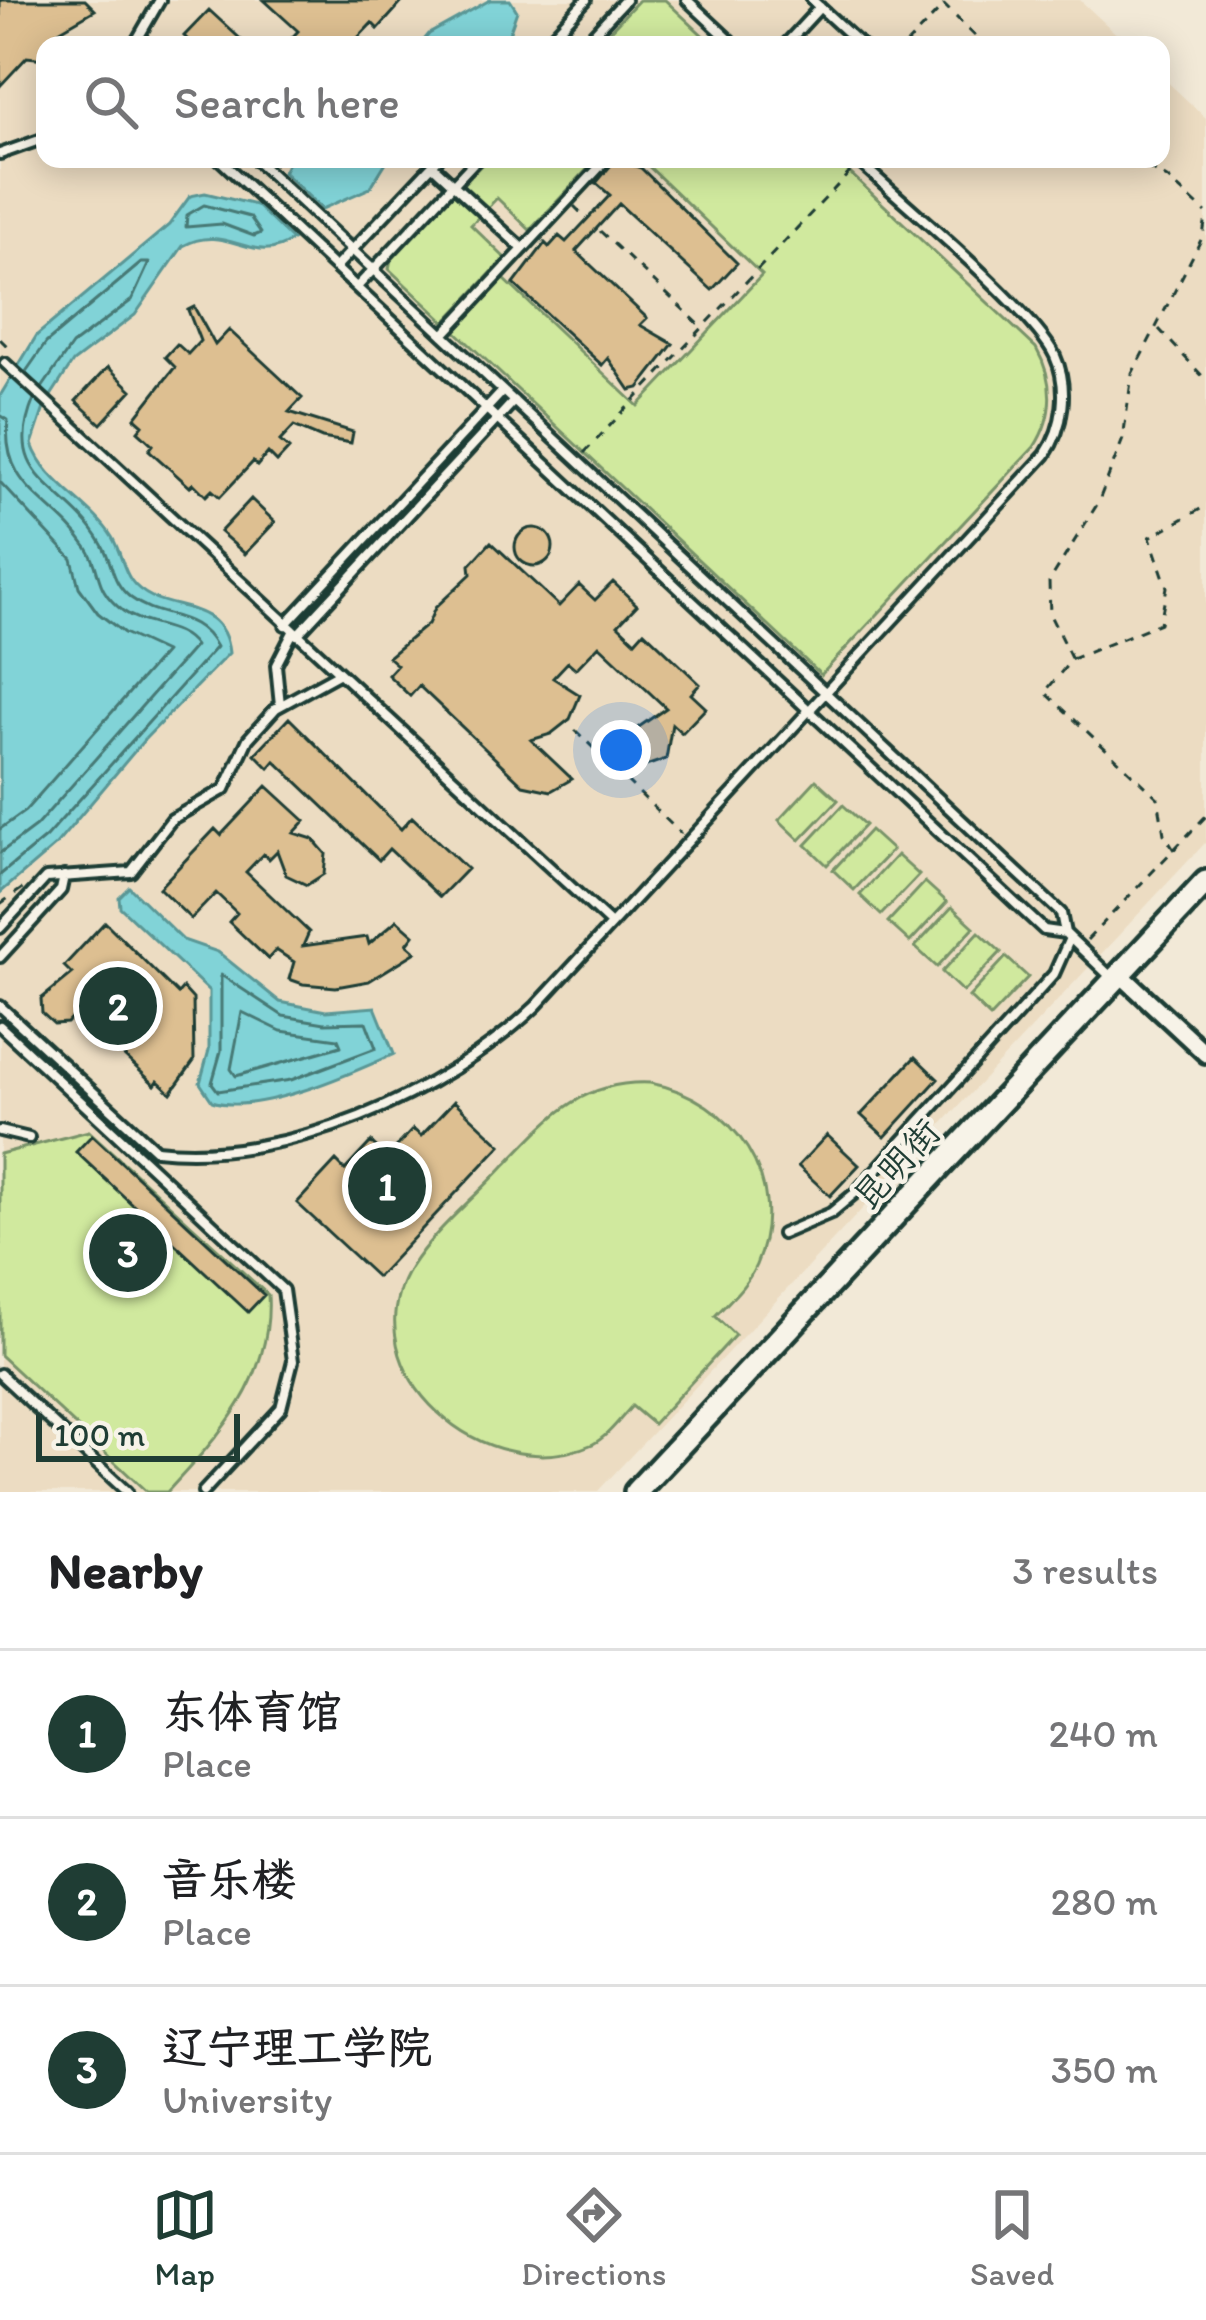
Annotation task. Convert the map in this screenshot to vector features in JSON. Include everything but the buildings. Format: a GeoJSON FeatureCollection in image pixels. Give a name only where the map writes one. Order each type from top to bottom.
{"type":"FeatureCollection","features":[{"type":"Feature","properties":{"kind":"street","name":"昆明街"},"geometry":{"type":"LineString","coordinates":[[636,1492],[1206,882]]}},
{"type":"Feature","properties":{"kind":"street"},"geometry":{"type":"LineString","coordinates":[[1116,976],[1206,1054]]}},
{"type":"Feature","properties":{"kind":"lane"},"geometry":{"type":"LineString","coordinates":[[552,36],[586,0]]}},
{"type":"Feature","properties":{"kind":"lane"},"geometry":{"type":"LineString","coordinates":[[591,36],[625,0]]}},
{"type":"Feature","properties":{"kind":"lane"},"geometry":{"type":"LineString","coordinates":[[687,0],[725,36]]}},
{"type":"Feature","properties":{"kind":"lane"},"geometry":{"type":"LineString","coordinates":[[138,36],[155,2]]}},
{"type":"Feature","properties":{"kind":"lane"},"geometry":{"type":"LineString","coordinates":[[791,36],[816,3],[851,36]]}},
{"type":"Feature","properties":{"kind":"lane"},"geometry":{"type":"LineString","coordinates":[[0,154],[36,141]]}},
{"type":"Feature","properties":{"kind":"lane"},"geometry":{"type":"LineString","coordinates":[[229,168],[1044,931],[1068,936]]}},
{"type":"Feature","properties":{"kind":"lane"},"geometry":{"type":"LineString","coordinates":[[265,168],[1061,913],[1068,936],[1116,976]]}},
{"type":"Feature","properties":{"kind":"lane"},"geometry":{"type":"LineString","coordinates":[[336,268],[429,168]]}},
{"type":"Feature","properties":{"kind":"lane"},"geometry":{"type":"LineString","coordinates":[[440,168],[523,249]]}},
{"type":"Feature","properties":{"kind":"lane"},"geometry":{"type":"LineString","coordinates":[[356,287],[468,168]]}},
{"type":"Feature","properties":{"kind":"lane"},"geometry":{"type":"LineString","coordinates":[[443,335],[599,168]]}},
{"type":"Feature","properties":{"kind":"lane"},"geometry":{"type":"LineString","coordinates":[[0,1006],[156,1150],[223,1150],[342,1121],[440,1080],[518,1024],[1046,455],[1063,405],[1059,366],[1041,334],[865,168]]}},
{"type":"Feature","properties":{"kind":"lane"},"geometry":{"type":"LineString","coordinates":[[2,360],[611,925]]}},
{"type":"Feature","properties":{"kind":"lane"},"geometry":{"type":"LineString","coordinates":[[280,705],[276,665],[292,631],[502,391]]}},
{"type":"Feature","properties":{"kind":"lane"},"geometry":{"type":"LineString","coordinates":[[292,631],[514,401]]}},
{"type":"Feature","properties":{"kind":"lane"},"geometry":{"type":"LineString","coordinates":[[0,928],[46,878],[115,877],[136,868],[172,819],[225,788],[248,739],[280,705],[338,674]]}},
{"type":"Feature","properties":{"kind":"lane"},"geometry":{"type":"LineString","coordinates":[[0,957],[61,890],[64,875]]}},
{"type":"Feature","properties":{"kind":"lane"},"geometry":{"type":"LineString","coordinates":[[782,1234],[831,1213],[855,1193],[1054,974],[1068,936]]}},
{"type":"Feature","properties":{"kind":"lane"},"geometry":{"type":"LineString","coordinates":[[0,1026],[283,1290],[292,1361],[286,1395],[280,1408],[203,1492]]}},
{"type":"Feature","properties":{"kind":"lane"},"geometry":{"type":"LineString","coordinates":[[0,1131],[28,1138]]}},
{"type":"Feature","properties":{"kind":"lane"},"geometry":{"type":"LineString","coordinates":[[0,1374],[127,1492]]}},
{"type":"Feature","properties":{"kind":"path"},"geometry":{"type":"LineString","coordinates":[[915,36],[944,5],[975,36]]}},
{"type":"Feature","properties":{"kind":"path"},"geometry":{"type":"LineString","coordinates":[[577,460],[852,168]]}},
{"type":"Feature","properties":{"kind":"path"},"geometry":{"type":"LineString","coordinates":[[1072,659],[1050,615],[1048,582],[1098,503],[1123,439],[1132,374],[1202,236],[1206,215],[1167,178],[1149,168]]}},
{"type":"Feature","properties":{"kind":"path"},"geometry":{"type":"LineString","coordinates":[[600,231],[703,328]]}},
{"type":"Feature","properties":{"kind":"path"},"geometry":{"type":"LineString","coordinates":[[1158,328],[1206,380]]}},
{"type":"Feature","properties":{"kind":"path"},"geometry":{"type":"LineString","coordinates":[[0,339],[7,346],[2,360]]}},
{"type":"Feature","properties":{"kind":"path"},"geometry":{"type":"LineString","coordinates":[[1174,850],[1164,834],[1158,797],[1045,692],[1072,659],[1160,623],[1167,587],[1150,537],[1206,506]]}},
{"type":"Feature","properties":{"kind":"path"},"geometry":{"type":"LineString","coordinates":[[575,730],[688,841]]}},
{"type":"Feature","properties":{"kind":"path"},"geometry":{"type":"LineString","coordinates":[[1080,947],[1206,816]]}},
{"type":"Feature","properties":{"kind":"shaded area"},"geometry":{"type":"Polygon","coordinates":[[[0,0],[1080,0],[1118,36],[36,36],[36,168],[1170,168],[1170,84],[1206,118],[1206,842],[597,1492],[0,1492],[0,0]]]}},
{"type":"Feature","properties":{"kind":"green space"},"geometry":{"type":"Polygon","coordinates":[[[639,0],[665,0],[703,36],[605,36],[639,0]]]}},
{"type":"Feature","properties":{"kind":"green space"},"geometry":{"type":"Polygon","coordinates":[[[478,168],[589,168],[530,230],[497,198],[471,225],[505,258],[445,322],[389,269],[391,259],[478,168]]]}},
{"type":"Feature","properties":{"kind":"green space"},"geometry":{"type":"Polygon","coordinates":[[[650,168],[845,168],[1036,348],[1049,385],[1046,423],[1034,447],[821,675],[453,329],[503,278],[638,406],[762,275],[650,168]]]}},
{"type":"Feature","properties":{"kind":"green space"},"geometry":{"type":"Polygon","coordinates":[[[816,780],[838,800],[800,840],[779,820],[816,780]]]}},
{"type":"Feature","properties":{"kind":"green space"},"geometry":{"type":"Polygon","coordinates":[[[843,805],[865,825],[827,865],[806,845],[843,805]]]}},
{"type":"Feature","properties":{"kind":"green space"},"geometry":{"type":"Polygon","coordinates":[[[870,830],[892,850],[854,890],[833,870],[870,830]]]}},
{"type":"Feature","properties":{"kind":"green space"},"geometry":{"type":"Polygon","coordinates":[[[897,855],[919,875],[881,915],[860,895],[897,855]]]}},
{"type":"Feature","properties":{"kind":"green space"},"geometry":{"type":"Polygon","coordinates":[[[925,882],[947,902],[910,942],[888,922],[925,882]]]}},
{"type":"Feature","properties":{"kind":"green space"},"geometry":{"type":"Polygon","coordinates":[[[952,907],[974,927],[937,967],[915,947],[952,907]]]}},
{"type":"Feature","properties":{"kind":"green space"},"geometry":{"type":"Polygon","coordinates":[[[979,932],[1001,952],[963,992],[942,972],[979,932]]]}},
{"type":"Feature","properties":{"kind":"green space"},"geometry":{"type":"Polygon","coordinates":[[[1006,957],[1028,977],[990,1017],[969,997],[1006,957]]]}},
{"type":"Feature","properties":{"kind":"green space"},"geometry":{"type":"Polygon","coordinates":[[[650,1083],[707,1106],[730,1125],[748,1148],[760,1175],[765,1234],[756,1265],[715,1316],[735,1335],[653,1424],[632,1406],[593,1444],[552,1454],[510,1451],[471,1436],[437,1412],[412,1381],[397,1345],[396,1306],[411,1267],[443,1227],[552,1118],[604,1088],[650,1083]]]}},
{"type":"Feature","properties":{"kind":"green space"},"geometry":{"type":"Polygon","coordinates":[[[89,1131],[268,1295],[262,1353],[252,1379],[224,1427],[167,1492],[147,1492],[0,1355],[0,1154],[89,1131]]]}},
{"type":"Feature","properties":{"kind":"water"},"geometry":{"type":"Polygon","coordinates":[[[490,0],[510,0],[517,11],[508,36],[429,34],[490,0]]]}},
{"type":"Feature","properties":{"kind":"water"},"geometry":{"type":"Polygon","coordinates":[[[285,168],[382,168],[370,188],[322,209],[283,172],[285,168]]]}},
{"type":"Feature","properties":{"kind":"water"},"geometry":{"type":"Polygon","coordinates":[[[205,193],[256,205],[292,240],[265,249],[213,238],[183,246],[135,315],[73,362],[45,405],[32,444],[57,482],[112,537],[135,585],[152,597],[210,617],[225,637],[229,653],[144,740],[55,846],[0,893],[0,396],[37,335],[169,225],[190,196],[205,193]]]}},
{"type":"Feature","properties":{"kind":"water"},"geometry":{"type":"Polygon","coordinates":[[[129,887],[183,940],[218,952],[280,1002],[326,1011],[375,1007],[394,1054],[278,1098],[254,1103],[212,1101],[200,1083],[209,1050],[209,991],[120,907],[119,897],[129,887]]]}},
{"type":"Feature","properties":{"kind":"place","name":"音乐楼"},"geometry":{"type":"Point","coordinates":[118,1006]}},
{"type":"Feature","properties":{"kind":"place","name":"东体育馆"},"geometry":{"type":"Point","coordinates":[387,1186]}},
{"type":"Feature","properties":{"kind":"place","name":"辽宁理工学院"},"geometry":{"type":"Point","coordinates":[128,1253]}}]}
